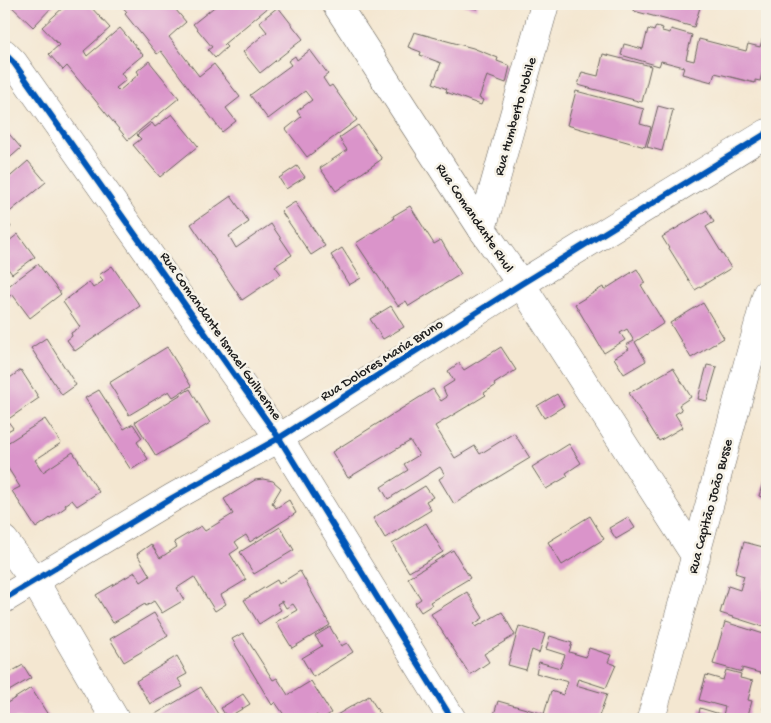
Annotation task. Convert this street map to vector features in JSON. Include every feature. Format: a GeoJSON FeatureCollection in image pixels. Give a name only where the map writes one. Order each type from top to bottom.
{"type":"FeatureCollection","features":[{"type":"Feature","properties":{"kind":"street","name":"Rua Comandante Rhul"},"geometry":{"type":"LineString","coordinates":[[336,4],[696,557]]}},
{"type":"Feature","properties":{"kind":"street","name":"Rua Humberto Nobile"},"geometry":{"type":"LineString","coordinates":[[482,229],[546,4]]}},
{"type":"Feature","properties":{"kind":"street","name":"Rua Comandante Ismael Guilherme"},"geometry":{"type":"LineString","coordinates":[[4,54],[14,63],[279,438],[452,719]]}},
{"type":"Feature","properties":{"kind":"street","name":"Rua Dolores Maria Bruno"},"geometry":{"type":"LineString","coordinates":[[4,599],[279,438],[520,284],[767,133]]}},
{"type":"Feature","properties":{"kind":"street","name":"Rua Capitão João Busse"},"geometry":{"type":"LineString","coordinates":[[651,719],[767,293]]}},
{"type":"Feature","properties":{"kind":"street"},"geometry":{"type":"LineString","coordinates":[[4,540],[34,580],[115,719]]}},
{"type":"Feature","properties":{"kind":"building"},"geometry":{"type":"Polygon","coordinates":[[[9,4],[55,4],[33,27],[9,4]]]}},
{"type":"Feature","properties":{"kind":"building"},"geometry":{"type":"Polygon","coordinates":[[[67,4],[90,6],[110,28],[84,51],[87,56],[120,28],[143,55],[121,73],[126,80],[116,88],[119,91],[139,74],[137,71],[149,61],[179,98],[128,140],[67,66],[63,70],[49,54],[59,45],[42,27],[67,4]]]}},
{"type":"Feature","properties":{"kind":"building"},"geometry":{"type":"Polygon","coordinates":[[[120,4],[171,4],[186,22],[169,37],[199,76],[214,64],[240,97],[226,108],[236,121],[222,132],[161,51],[157,54],[125,14],[127,12],[120,4]]]}},
{"type":"Feature","properties":{"kind":"building"},"geometry":{"type":"Polygon","coordinates":[[[218,4],[268,4],[270,6],[224,44],[227,47],[215,58],[208,50],[212,47],[193,24],[218,4]]]}},
{"type":"Feature","properties":{"kind":"building"},"geometry":{"type":"Polygon","coordinates":[[[459,4],[478,4],[477,9],[459,4]]]}},
{"type":"Feature","properties":{"kind":"building"},"geometry":{"type":"Polygon","coordinates":[[[636,4],[701,4],[694,27],[634,11],[636,4]]]}},
{"type":"Feature","properties":{"kind":"building"},"geometry":{"type":"Polygon","coordinates":[[[278,7],[303,39],[260,73],[243,52],[267,32],[259,22],[278,7]]]}},
{"type":"Feature","properties":{"kind":"building"},"geometry":{"type":"Polygon","coordinates":[[[765,7],[767,7],[767,17],[763,16],[765,7]]]}},
{"type":"Feature","properties":{"kind":"building"},"geometry":{"type":"Polygon","coordinates":[[[767,23],[767,67],[764,66],[760,81],[755,80],[755,83],[715,73],[712,82],[682,74],[684,67],[661,61],[659,66],[621,55],[624,44],[643,49],[648,29],[654,31],[656,26],[663,28],[662,31],[670,33],[671,29],[692,35],[686,59],[694,61],[699,39],[746,51],[748,44],[760,47],[767,23]]]}},
{"type":"Feature","properties":{"kind":"building"},"geometry":{"type":"Polygon","coordinates":[[[414,32],[473,48],[498,58],[497,61],[510,66],[506,83],[487,76],[479,98],[483,100],[481,105],[446,92],[447,89],[433,83],[441,63],[420,55],[421,52],[408,47],[414,32]]]}},
{"type":"Feature","properties":{"kind":"building"},"geometry":{"type":"Polygon","coordinates":[[[310,50],[328,74],[323,78],[329,87],[332,85],[357,120],[307,157],[286,129],[301,117],[297,111],[312,100],[305,91],[268,119],[250,95],[291,65],[288,61],[295,56],[297,60],[310,50]]]}},
{"type":"Feature","properties":{"kind":"building"},"geometry":{"type":"Polygon","coordinates":[[[603,54],[651,66],[642,102],[578,85],[582,72],[598,76],[603,54]]]}},
{"type":"Feature","properties":{"kind":"building"},"geometry":{"type":"Polygon","coordinates":[[[576,91],[644,109],[640,124],[651,127],[645,147],[567,125],[576,91]]]}},
{"type":"Feature","properties":{"kind":"building"},"geometry":{"type":"Polygon","coordinates":[[[658,106],[673,110],[662,151],[647,147],[658,106]]]}},
{"type":"Feature","properties":{"kind":"building"},"geometry":{"type":"Polygon","coordinates":[[[172,114],[198,146],[160,177],[133,145],[141,139],[137,135],[152,123],[155,127],[172,114]]]}},
{"type":"Feature","properties":{"kind":"building"},"geometry":{"type":"Polygon","coordinates":[[[358,125],[382,159],[336,191],[320,168],[347,150],[339,138],[358,125]]]}},
{"type":"Feature","properties":{"kind":"building"},"geometry":{"type":"Polygon","coordinates":[[[4,128],[21,148],[4,163],[4,128]]]}},
{"type":"Feature","properties":{"kind":"building"},"geometry":{"type":"Polygon","coordinates":[[[28,161],[46,182],[6,215],[4,213],[4,182],[28,161]]]}},
{"type":"Feature","properties":{"kind":"building"},"geometry":{"type":"Polygon","coordinates":[[[297,166],[305,177],[286,189],[279,178],[297,166]]]}},
{"type":"Feature","properties":{"kind":"building"},"geometry":{"type":"Polygon","coordinates":[[[231,196],[249,222],[229,236],[236,248],[271,224],[292,255],[275,266],[281,274],[242,300],[191,224],[231,196]]]}},
{"type":"Feature","properties":{"kind":"building"},"geometry":{"type":"Polygon","coordinates":[[[295,202],[325,246],[311,255],[281,211],[295,202]]]}},
{"type":"Feature","properties":{"kind":"building"},"geometry":{"type":"Polygon","coordinates":[[[410,206],[434,244],[441,240],[461,274],[409,306],[406,301],[398,306],[356,243],[394,219],[393,216],[410,206]]]}},
{"type":"Feature","properties":{"kind":"building"},"geometry":{"type":"Polygon","coordinates":[[[707,210],[714,222],[706,227],[731,268],[695,290],[662,237],[707,210]]]}},
{"type":"Feature","properties":{"kind":"building"},"geometry":{"type":"Polygon","coordinates":[[[4,216],[11,227],[4,233],[4,216]]]}},
{"type":"Feature","properties":{"kind":"building"},"geometry":{"type":"Polygon","coordinates":[[[18,234],[35,257],[12,274],[4,263],[4,245],[18,234]]]}},
{"type":"Feature","properties":{"kind":"building"},"geometry":{"type":"Polygon","coordinates":[[[342,248],[361,278],[349,285],[331,255],[342,248]]]}},
{"type":"Feature","properties":{"kind":"building"},"geometry":{"type":"Polygon","coordinates":[[[38,264],[61,294],[30,318],[12,294],[4,301],[4,283],[7,287],[38,264]]]}},
{"type":"Feature","properties":{"kind":"building"},"geometry":{"type":"Polygon","coordinates":[[[112,266],[140,306],[75,351],[67,340],[72,336],[71,333],[80,327],[63,302],[89,282],[93,288],[103,281],[99,275],[112,266]]]}},
{"type":"Feature","properties":{"kind":"building"},"geometry":{"type":"Polygon","coordinates":[[[637,269],[645,283],[641,285],[664,323],[635,342],[646,361],[624,374],[614,358],[629,349],[626,345],[634,341],[627,329],[620,333],[625,340],[604,353],[575,304],[603,287],[604,290],[637,269]]]}},
{"type":"Feature","properties":{"kind":"building"},"geometry":{"type":"Polygon","coordinates":[[[703,303],[724,338],[691,358],[670,323],[703,303]]]}},
{"type":"Feature","properties":{"kind":"building"},"geometry":{"type":"Polygon","coordinates":[[[391,306],[404,327],[383,339],[370,319],[391,306]]]}},
{"type":"Feature","properties":{"kind":"building"},"geometry":{"type":"Polygon","coordinates":[[[46,338],[76,385],[62,395],[31,348],[46,338]]]}},
{"type":"Feature","properties":{"kind":"building"},"geometry":{"type":"Polygon","coordinates":[[[167,347],[191,386],[173,397],[169,391],[129,415],[109,383],[167,347]]]}},
{"type":"Feature","properties":{"kind":"building"},"geometry":{"type":"Polygon","coordinates":[[[501,347],[516,370],[494,384],[495,386],[484,393],[486,395],[435,426],[455,458],[475,446],[480,454],[514,433],[530,458],[454,504],[439,479],[445,475],[440,467],[388,499],[381,487],[408,470],[404,464],[419,455],[410,441],[348,478],[332,452],[433,389],[441,401],[447,397],[443,388],[454,381],[448,371],[459,363],[464,370],[501,347]]]}},
{"type":"Feature","properties":{"kind":"building"},"geometry":{"type":"Polygon","coordinates":[[[707,365],[717,367],[707,401],[698,399],[707,365]]]}},
{"type":"Feature","properties":{"kind":"building"},"geometry":{"type":"Polygon","coordinates":[[[673,368],[691,397],[679,405],[682,410],[675,414],[683,427],[659,441],[629,393],[673,368]]]}},
{"type":"Feature","properties":{"kind":"building"},"geometry":{"type":"Polygon","coordinates":[[[21,370],[39,398],[7,420],[13,428],[4,433],[4,382],[21,370]]]}},
{"type":"Feature","properties":{"kind":"building"},"geometry":{"type":"Polygon","coordinates":[[[190,389],[210,423],[156,456],[135,422],[190,389]]]}},
{"type":"Feature","properties":{"kind":"building"},"geometry":{"type":"Polygon","coordinates":[[[99,390],[124,429],[133,424],[142,438],[137,442],[148,459],[131,470],[85,398],[99,390]]]}},
{"type":"Feature","properties":{"kind":"building"},"geometry":{"type":"Polygon","coordinates":[[[557,394],[564,406],[544,418],[537,406],[557,394]]]}},
{"type":"Feature","properties":{"kind":"building"},"geometry":{"type":"Polygon","coordinates":[[[45,419],[61,443],[35,460],[43,472],[73,452],[99,492],[77,506],[72,500],[65,505],[66,507],[36,528],[12,491],[20,487],[4,462],[4,445],[45,419]]]}},
{"type":"Feature","properties":{"kind":"building"},"geometry":{"type":"Polygon","coordinates":[[[569,444],[581,463],[566,473],[568,476],[546,489],[532,467],[569,444]]]}},
{"type":"Feature","properties":{"kind":"building"},"geometry":{"type":"Polygon","coordinates":[[[767,468],[767,499],[759,496],[767,468]]]}},
{"type":"Feature","properties":{"kind":"building"},"geometry":{"type":"Polygon","coordinates":[[[255,480],[273,481],[281,488],[272,503],[276,508],[289,500],[296,513],[250,542],[246,535],[235,542],[239,548],[230,554],[246,580],[221,595],[226,604],[215,611],[194,577],[177,588],[184,600],[162,613],[154,601],[146,606],[145,604],[113,623],[96,595],[135,572],[141,582],[150,576],[137,554],[151,544],[160,558],[177,547],[174,542],[201,526],[205,531],[233,514],[224,499],[255,480]]]}},
{"type":"Feature","properties":{"kind":"building"},"geometry":{"type":"Polygon","coordinates":[[[425,486],[433,497],[426,501],[431,510],[385,538],[373,518],[425,486]]]}},
{"type":"Feature","properties":{"kind":"building"},"geometry":{"type":"Polygon","coordinates":[[[590,516],[604,539],[562,565],[548,542],[590,516]]]}},
{"type":"Feature","properties":{"kind":"building"},"geometry":{"type":"Polygon","coordinates":[[[628,517],[635,528],[616,539],[609,528],[628,517]]]}},
{"type":"Feature","properties":{"kind":"building"},"geometry":{"type":"Polygon","coordinates":[[[426,523],[443,552],[409,572],[392,544],[426,523]]]}},
{"type":"Feature","properties":{"kind":"building"},"geometry":{"type":"Polygon","coordinates":[[[280,527],[294,550],[254,574],[240,552],[280,527]]]}},
{"type":"Feature","properties":{"kind":"building"},"geometry":{"type":"Polygon","coordinates":[[[744,542],[767,548],[767,573],[763,589],[767,590],[767,628],[720,613],[728,586],[740,590],[744,576],[735,573],[744,542]]]}},
{"type":"Feature","properties":{"kind":"building"},"geometry":{"type":"Polygon","coordinates":[[[453,550],[470,578],[430,602],[432,605],[421,612],[415,603],[421,599],[408,578],[453,550]]]}},
{"type":"Feature","properties":{"kind":"building"},"geometry":{"type":"Polygon","coordinates":[[[300,571],[330,625],[292,648],[276,622],[297,610],[293,604],[286,608],[282,601],[277,604],[281,610],[259,624],[244,600],[277,580],[279,584],[300,571]]]}},
{"type":"Feature","properties":{"kind":"building"},"geometry":{"type":"Polygon","coordinates":[[[467,592],[483,618],[474,624],[476,627],[502,612],[515,635],[484,654],[489,662],[470,675],[431,614],[467,592]]]}},
{"type":"Feature","properties":{"kind":"building"},"geometry":{"type":"Polygon","coordinates":[[[154,613],[168,636],[124,662],[110,639],[154,613]]]}},
{"type":"Feature","properties":{"kind":"building"},"geometry":{"type":"Polygon","coordinates":[[[725,622],[767,635],[767,675],[742,668],[742,672],[713,664],[725,622]]]}},
{"type":"Feature","properties":{"kind":"building"},"geometry":{"type":"Polygon","coordinates":[[[519,626],[545,634],[539,653],[532,650],[526,670],[508,665],[519,626]]]}},
{"type":"Feature","properties":{"kind":"building"},"geometry":{"type":"Polygon","coordinates":[[[330,627],[341,646],[347,643],[353,652],[313,677],[302,658],[322,646],[315,636],[330,627]]]}},
{"type":"Feature","properties":{"kind":"building"},"geometry":{"type":"Polygon","coordinates":[[[243,633],[273,680],[277,678],[288,695],[311,681],[331,713],[322,719],[319,719],[317,715],[310,719],[287,719],[275,702],[272,705],[232,639],[243,633]]]}},
{"type":"Feature","properties":{"kind":"building"},"geometry":{"type":"Polygon","coordinates":[[[550,636],[572,643],[569,652],[586,657],[589,648],[611,655],[608,662],[616,665],[606,688],[578,679],[576,685],[607,694],[598,719],[493,718],[498,701],[544,714],[551,691],[563,695],[568,682],[536,673],[539,662],[560,668],[565,655],[546,649],[550,636]]]}},
{"type":"Feature","properties":{"kind":"building"},"geometry":{"type":"Polygon","coordinates":[[[177,656],[187,674],[178,679],[183,687],[150,704],[136,681],[177,656]]]}},
{"type":"Feature","properties":{"kind":"building"},"geometry":{"type":"Polygon","coordinates":[[[23,665],[31,678],[4,694],[4,676],[23,665]]]}},
{"type":"Feature","properties":{"kind":"building"},"geometry":{"type":"Polygon","coordinates":[[[726,670],[741,674],[740,678],[753,681],[748,700],[752,701],[748,715],[745,714],[743,719],[698,719],[700,708],[723,715],[725,707],[699,700],[706,675],[723,680],[726,670]]]}},
{"type":"Feature","properties":{"kind":"building"},"geometry":{"type":"Polygon","coordinates":[[[201,687],[218,714],[210,719],[154,719],[152,716],[201,687]]]}},
{"type":"Feature","properties":{"kind":"building"},"geometry":{"type":"Polygon","coordinates":[[[31,688],[50,718],[4,719],[4,705],[31,688]]]}},
{"type":"Feature","properties":{"kind":"building"},"geometry":{"type":"Polygon","coordinates":[[[243,694],[250,704],[227,718],[221,708],[243,694]]]}},
{"type":"Feature","properties":{"kind":"building"},"geometry":{"type":"Polygon","coordinates":[[[767,694],[767,711],[763,709],[767,694]]]}},
{"type":"Feature","properties":{"kind":"building"},"geometry":{"type":"Polygon","coordinates":[[[369,696],[383,719],[330,719],[369,696]]]}},
{"type":"Feature","properties":{"kind":"cycle path"},"geometry":{"type":"LineString","coordinates":[[4,53],[14,63],[279,438],[452,719]]}},
{"type":"Feature","properties":{"kind":"cycle path"},"geometry":{"type":"LineString","coordinates":[[4,599],[172,498],[279,438],[521,284],[767,133]]}}]}
